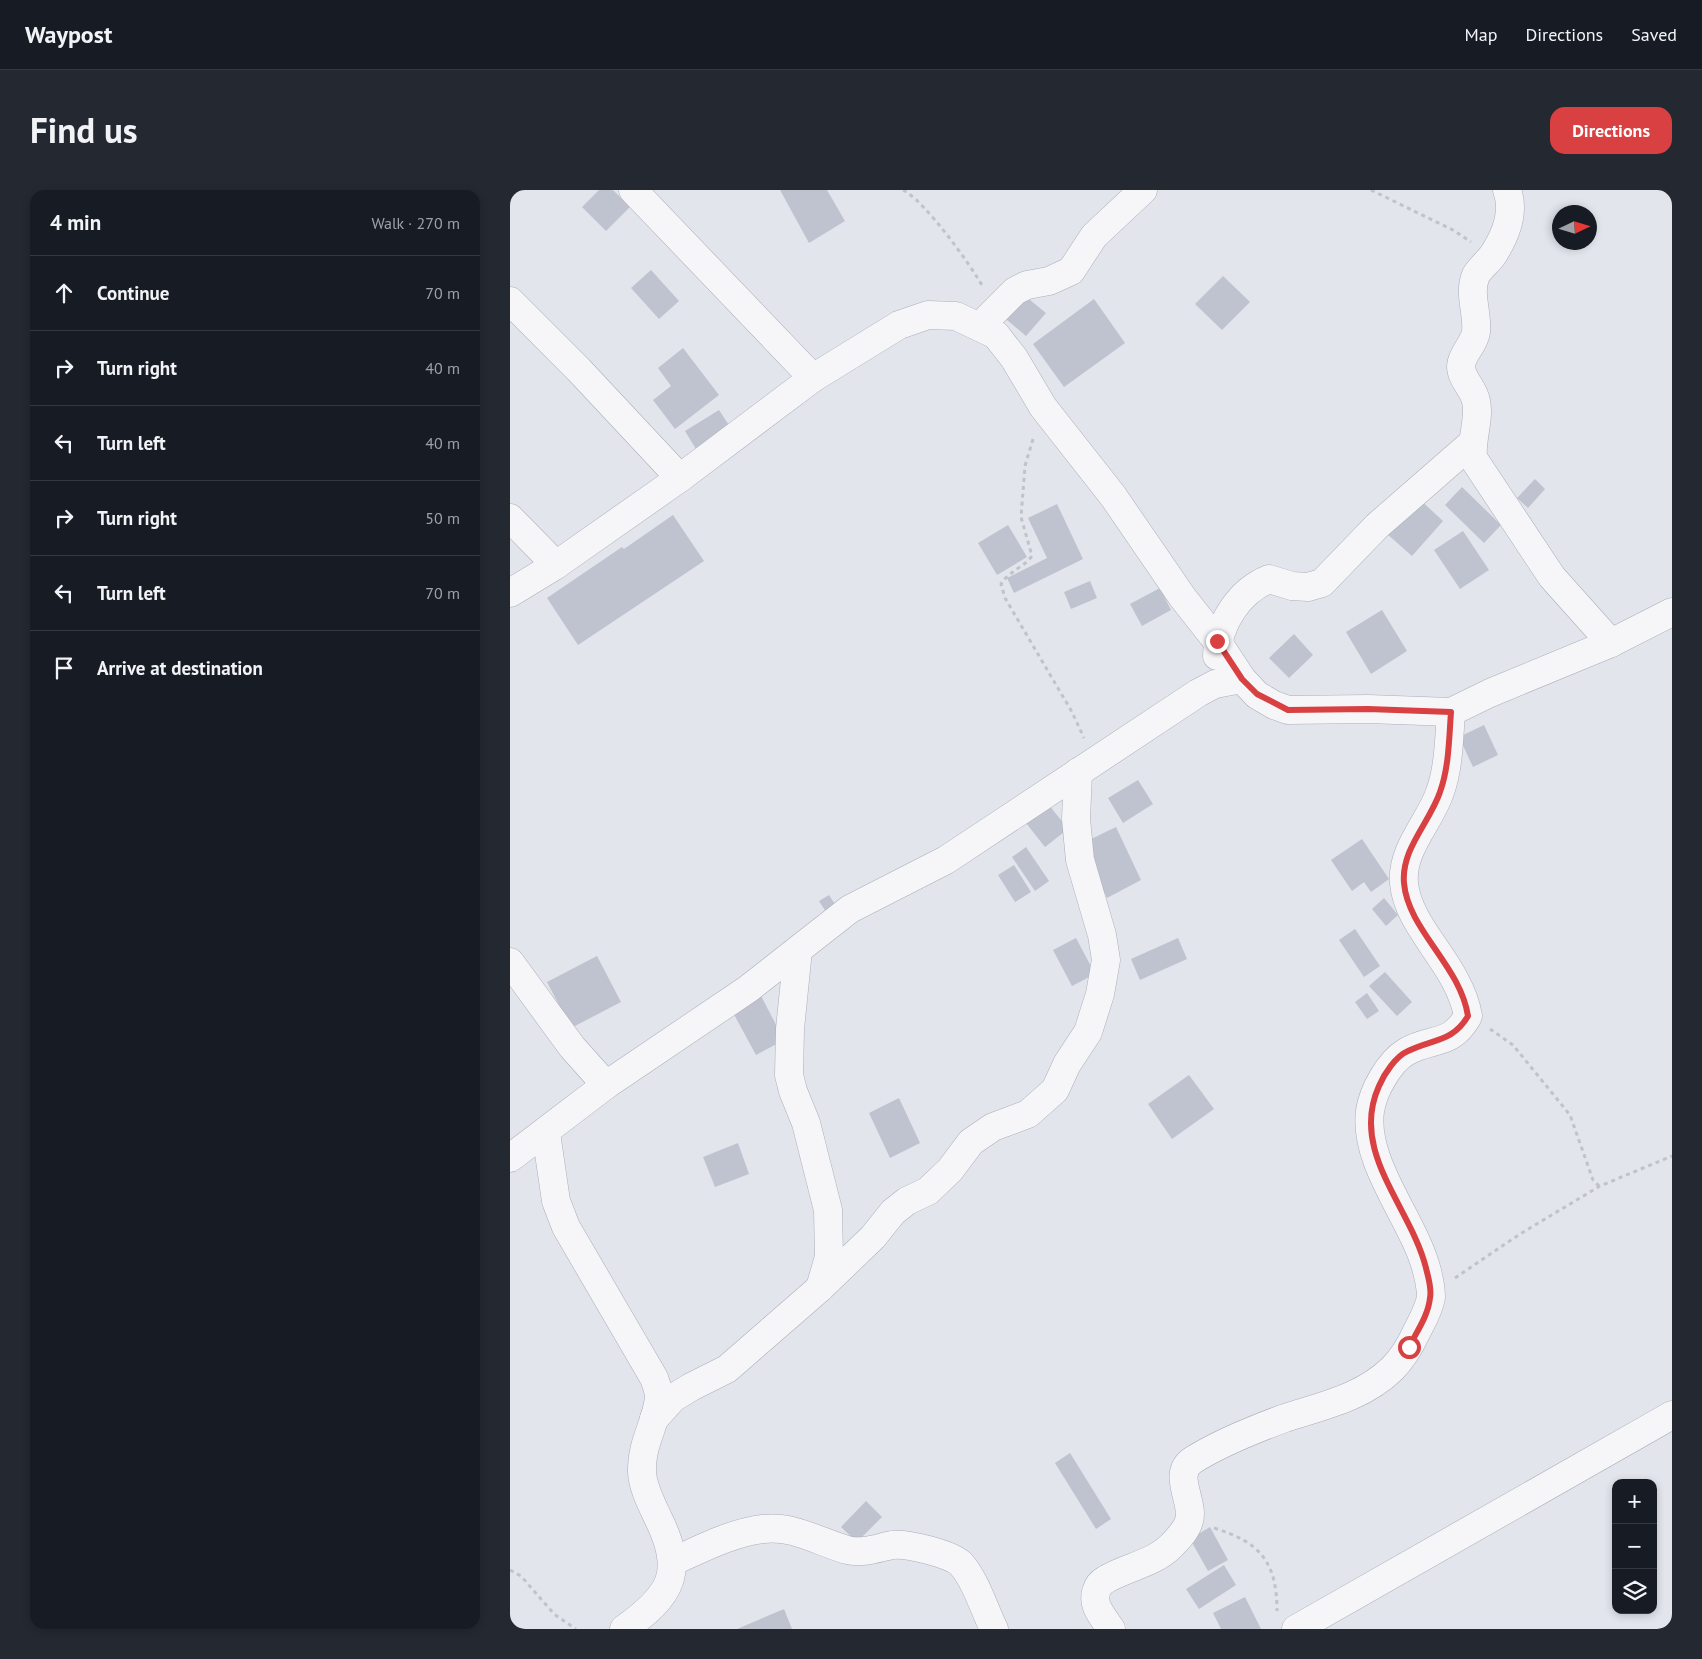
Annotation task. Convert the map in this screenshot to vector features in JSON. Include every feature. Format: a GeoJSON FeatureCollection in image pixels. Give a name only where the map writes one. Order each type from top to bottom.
{"type":"FeatureCollection","features":[{"type":"Feature","properties":{"kind":"street"},"geometry":{"type":"LineString","coordinates":[[633,190],[813,378]]}},
{"type":"Feature","properties":{"kind":"street"},"geometry":{"type":"LineString","coordinates":[[510,594],[556,565],[680,478],[813,378],[899,325],[928,315],[988,318],[1015,291],[1027,285],[1049,281],[1071,271],[1094,236],[1143,190]]}},
{"type":"Feature","properties":{"kind":"street"},"geometry":{"type":"LineString","coordinates":[[1507,190],[1511,202],[1510,217],[1493,256],[1476,276],[1472,289],[1476,334],[1462,360],[1463,374],[1477,402],[1471,444],[1473,458],[1552,577],[1611,643]]}},
{"type":"Feature","properties":{"kind":"street"},"geometry":{"type":"LineString","coordinates":[[510,301],[579,370],[680,478]]}},
{"type":"Feature","properties":{"kind":"street"},"geometry":{"type":"LineString","coordinates":[[988,318],[996,335],[1014,358],[1043,407],[1113,496],[1183,598],[1217,641],[1242,679],[1257,694],[1288,710],[1368,709],[1451,712],[1490,693],[1611,643],[1672,612]]}},
{"type":"Feature","properties":{"kind":"street"},"geometry":{"type":"LineString","coordinates":[[1215,684],[1217,641],[1234,605],[1254,587],[1269,579],[1300,587],[1322,583],[1377,526],[1471,444]]}},
{"type":"Feature","properties":{"kind":"street"},"geometry":{"type":"LineString","coordinates":[[510,518],[556,565]]}},
{"type":"Feature","properties":{"kind":"street"},"geometry":{"type":"LineString","coordinates":[[510,1158],[546,1133],[606,1085],[703,1021],[850,909],[946,860],[996,829],[1198,693],[1215,684],[1242,679]]}},
{"type":"Feature","properties":{"kind":"street"},"geometry":{"type":"LineString","coordinates":[[1111,1629],[1096,1606],[1095,1596],[1097,1588],[1103,1580],[1146,1562],[1169,1548],[1182,1534],[1189,1521],[1190,1510],[1183,1481],[1184,1470],[1191,1461],[1249,1431],[1336,1403],[1365,1389],[1392,1369],[1409,1347],[1427,1313],[1431,1296],[1424,1261],[1385,1181],[1372,1137],[1370,1111],[1379,1084],[1397,1059],[1406,1051],[1453,1034],[1461,1028],[1468,1016],[1461,988],[1410,908],[1404,883],[1405,864],[1432,815],[1441,790],[1448,754],[1451,712]]}},
{"type":"Feature","properties":{"kind":"street"},"geometry":{"type":"LineString","coordinates":[[654,1419],[673,1398],[728,1369],[820,1288],[874,1237],[893,1212],[907,1201],[928,1191],[944,1176],[971,1142],[993,1127],[1028,1114],[1055,1090],[1067,1064],[1088,1032],[1100,994],[1106,960],[1102,935],[1080,860],[1076,819],[1078,772]]}},
{"type":"Feature","properties":{"kind":"street"},"geometry":{"type":"LineString","coordinates":[[798,950],[790,1029],[789,1075],[793,1091],[806,1123],[828,1210],[829,1257],[820,1288]]}},
{"type":"Feature","properties":{"kind":"street"},"geometry":{"type":"LineString","coordinates":[[510,962],[572,1047],[606,1085]]}},
{"type":"Feature","properties":{"kind":"street"},"geometry":{"type":"LineString","coordinates":[[546,1133],[556,1201],[566,1227],[654,1378],[659,1396],[654,1419],[645,1441],[642,1472],[652,1506],[669,1540],[674,1562],[667,1589],[624,1629]]}},
{"type":"Feature","properties":{"kind":"street"},"geometry":{"type":"LineString","coordinates":[[1287,1624],[1672,1415]]}},
{"type":"Feature","properties":{"kind":"street"},"geometry":{"type":"LineString","coordinates":[[674,1562],[736,1534],[765,1528],[793,1530],[848,1550],[865,1551],[893,1545],[917,1548],[949,1556],[961,1564],[973,1584],[994,1629]]}},
{"type":"Feature","properties":{"kind":"path"},"geometry":{"type":"LineString","coordinates":[[903,190],[913,195],[927,210],[975,273],[988,318]]}},
{"type":"Feature","properties":{"kind":"path"},"geometry":{"type":"LineString","coordinates":[[1371,190],[1453,230],[1493,256]]}},
{"type":"Feature","properties":{"kind":"path"},"geometry":{"type":"LineString","coordinates":[[1043,407],[1025,466],[1022,494],[1021,518],[1032,556],[1026,564],[1007,575],[1002,584],[1005,598],[1084,735],[1085,752],[1078,772]]}},
{"type":"Feature","properties":{"kind":"path"},"geometry":{"type":"LineString","coordinates":[[1468,1016],[1513,1045],[1561,1103],[1570,1115],[1581,1140],[1595,1185],[1600,1186]]}},
{"type":"Feature","properties":{"kind":"path"},"geometry":{"type":"LineString","coordinates":[[1431,1296],[1520,1234],[1600,1186],[1672,1156]]}},
{"type":"Feature","properties":{"kind":"path"},"geometry":{"type":"LineString","coordinates":[[1189,1521],[1228,1532],[1260,1551],[1270,1565],[1287,1624]]}},
{"type":"Feature","properties":{"kind":"path"},"geometry":{"type":"LineString","coordinates":[[510,1570],[521,1576],[554,1614],[576,1629]]}},
{"type":"Feature","properties":{"kind":"building"},"geometry":{"type":"Polygon","coordinates":[[[599,190],[613,190],[630,207],[606,231],[582,207],[599,190]]]}},
{"type":"Feature","properties":{"kind":"building"},"geometry":{"type":"Polygon","coordinates":[[[780,190],[827,190],[845,221],[809,243],[780,190]]]}},
{"type":"Feature","properties":{"kind":"building"},"geometry":{"type":"Polygon","coordinates":[[[651,270],[679,301],[659,319],[631,288],[651,270]]]}},
{"type":"Feature","properties":{"kind":"building"},"geometry":{"type":"Polygon","coordinates":[[[1223,276],[1250,302],[1222,330],[1195,304],[1223,276]]]}},
{"type":"Feature","properties":{"kind":"building"},"geometry":{"type":"Polygon","coordinates":[[[1019,291],[1046,313],[1026,336],[1000,314],[1019,291]]]}},
{"type":"Feature","properties":{"kind":"building"},"geometry":{"type":"Polygon","coordinates":[[[1094,299],[1125,343],[1064,387],[1033,344],[1094,299]]]}},
{"type":"Feature","properties":{"kind":"building"},"geometry":{"type":"Polygon","coordinates":[[[683,348],[719,395],[675,429],[653,400],[671,386],[658,368],[683,348]]]}},
{"type":"Feature","properties":{"kind":"building"},"geometry":{"type":"Polygon","coordinates":[[[719,410],[734,433],[699,454],[685,431],[719,410]]]}},
{"type":"Feature","properties":{"kind":"building"},"geometry":{"type":"Polygon","coordinates":[[[1535,479],[1545,489],[1528,508],[1517,498],[1535,479]]]}},
{"type":"Feature","properties":{"kind":"building"},"geometry":{"type":"Polygon","coordinates":[[[1462,487],[1501,525],[1484,543],[1445,505],[1462,487]]]}},
{"type":"Feature","properties":{"kind":"building"},"geometry":{"type":"Polygon","coordinates":[[[1417,497],[1443,521],[1412,556],[1386,533],[1417,497]]]}},
{"type":"Feature","properties":{"kind":"building"},"geometry":{"type":"Polygon","coordinates":[[[1057,504],[1083,559],[1014,593],[1007,578],[1047,558],[1028,518],[1057,504]]]}},
{"type":"Feature","properties":{"kind":"building"},"geometry":{"type":"Polygon","coordinates":[[[673,515],[704,561],[578,645],[547,598],[673,515]]]}},
{"type":"Feature","properties":{"kind":"building"},"geometry":{"type":"Polygon","coordinates":[[[1008,525],[1027,557],[997,575],[978,543],[1008,525]]]}},
{"type":"Feature","properties":{"kind":"building"},"geometry":{"type":"Polygon","coordinates":[[[1463,531],[1489,570],[1460,589],[1434,550],[1463,531]]]}},
{"type":"Feature","properties":{"kind":"building"},"geometry":{"type":"Polygon","coordinates":[[[1090,581],[1097,598],[1071,609],[1064,592],[1090,581]]]}},
{"type":"Feature","properties":{"kind":"building"},"geometry":{"type":"Polygon","coordinates":[[[1160,588],[1171,610],[1142,626],[1130,604],[1160,588]]]}},
{"type":"Feature","properties":{"kind":"building"},"geometry":{"type":"Polygon","coordinates":[[[1382,610],[1407,651],[1371,674],[1346,632],[1382,610]]]}},
{"type":"Feature","properties":{"kind":"building"},"geometry":{"type":"Polygon","coordinates":[[[1294,634],[1313,655],[1289,678],[1269,658],[1294,634]]]}},
{"type":"Feature","properties":{"kind":"building"},"geometry":{"type":"Polygon","coordinates":[[[1484,725],[1498,755],[1473,767],[1459,737],[1484,725]]]}},
{"type":"Feature","properties":{"kind":"building"},"geometry":{"type":"Polygon","coordinates":[[[1138,780],[1153,804],[1123,823],[1108,798],[1138,780]]]}},
{"type":"Feature","properties":{"kind":"building"},"geometry":{"type":"Polygon","coordinates":[[[1045,800],[1068,829],[1045,847],[1022,818],[1045,800]]]}},
{"type":"Feature","properties":{"kind":"building"},"geometry":{"type":"Polygon","coordinates":[[[1116,827],[1141,880],[1107,898],[1081,844],[1116,827]]]}},
{"type":"Feature","properties":{"kind":"building"},"geometry":{"type":"Polygon","coordinates":[[[1362,839],[1389,879],[1371,892],[1364,882],[1352,891],[1331,860],[1362,839]]]}},
{"type":"Feature","properties":{"kind":"building"},"geometry":{"type":"Polygon","coordinates":[[[1026,847],[1049,881],[1035,891],[1012,857],[1026,847]]]}},
{"type":"Feature","properties":{"kind":"building"},"geometry":{"type":"Polygon","coordinates":[[[1014,865],[1031,892],[1015,902],[998,875],[1014,865]]]}},
{"type":"Feature","properties":{"kind":"building"},"geometry":{"type":"Polygon","coordinates":[[[829,895],[838,909],[828,915],[819,901],[829,895]]]}},
{"type":"Feature","properties":{"kind":"building"},"geometry":{"type":"Polygon","coordinates":[[[1384,898],[1398,915],[1386,926],[1372,909],[1384,898]]]}},
{"type":"Feature","properties":{"kind":"building"},"geometry":{"type":"Polygon","coordinates":[[[1355,929],[1380,966],[1364,977],[1339,940],[1355,929]]]}},
{"type":"Feature","properties":{"kind":"building"},"geometry":{"type":"Polygon","coordinates":[[[1076,938],[1095,974],[1072,986],[1053,950],[1076,938]]]}},
{"type":"Feature","properties":{"kind":"building"},"geometry":{"type":"Polygon","coordinates":[[[1178,938],[1187,959],[1140,980],[1131,959],[1178,938]]]}},
{"type":"Feature","properties":{"kind":"building"},"geometry":{"type":"Polygon","coordinates":[[[597,956],[621,1002],[571,1028],[547,982],[597,956]]]}},
{"type":"Feature","properties":{"kind":"building"},"geometry":{"type":"Polygon","coordinates":[[[1385,972],[1412,1002],[1397,1016],[1369,986],[1385,972]]]}},
{"type":"Feature","properties":{"kind":"building"},"geometry":{"type":"Polygon","coordinates":[[[1367,993],[1379,1011],[1367,1019],[1355,1002],[1367,993]]]}},
{"type":"Feature","properties":{"kind":"building"},"geometry":{"type":"Polygon","coordinates":[[[760,994],[784,1040],[756,1055],[731,1009],[760,994]]]}},
{"type":"Feature","properties":{"kind":"building"},"geometry":{"type":"Polygon","coordinates":[[[1189,1075],[1214,1109],[1172,1139],[1148,1104],[1189,1075]]]}},
{"type":"Feature","properties":{"kind":"building"},"geometry":{"type":"Polygon","coordinates":[[[899,1098],[920,1143],[890,1158],[869,1113],[899,1098]]]}},
{"type":"Feature","properties":{"kind":"building"},"geometry":{"type":"Polygon","coordinates":[[[738,1143],[749,1174],[715,1187],[703,1157],[738,1143]]]}},
{"type":"Feature","properties":{"kind":"building"},"geometry":{"type":"Polygon","coordinates":[[[1070,1453],[1111,1519],[1096,1529],[1055,1463],[1070,1453]]]}},
{"type":"Feature","properties":{"kind":"building"},"geometry":{"type":"Polygon","coordinates":[[[866,1501],[882,1517],[857,1542],[841,1527],[866,1501]]]}},
{"type":"Feature","properties":{"kind":"building"},"geometry":{"type":"Polygon","coordinates":[[[1210,1527],[1228,1560],[1208,1571],[1190,1539],[1210,1527]]]}},
{"type":"Feature","properties":{"kind":"building"},"geometry":{"type":"Polygon","coordinates":[[[1224,1565],[1236,1585],[1199,1609],[1186,1589],[1224,1565]]]}},
{"type":"Feature","properties":{"kind":"building"},"geometry":{"type":"Polygon","coordinates":[[[1245,1597],[1261,1629],[1221,1629],[1213,1613],[1245,1597]]]}},
{"type":"Feature","properties":{"kind":"building"},"geometry":{"type":"Polygon","coordinates":[[[784,1609],[792,1629],[737,1629],[784,1609]]]}},
{"type":"Feature","properties":{"kind":"route"},"geometry":{"type":"LineString","coordinates":[[1217,641],[1242,679],[1257,694],[1274,705],[1288,710],[1368,709],[1451,712],[1448,754],[1441,790],[1432,815],[1412,846],[1405,864],[1404,883],[1410,908],[1461,988],[1468,1016],[1461,1028],[1453,1034],[1425,1046],[1406,1051],[1397,1059],[1379,1084],[1370,1111],[1372,1137],[1385,1181],[1412,1232],[1424,1261],[1430,1283],[1431,1296],[1427,1313],[1409,1347]]}}]}
